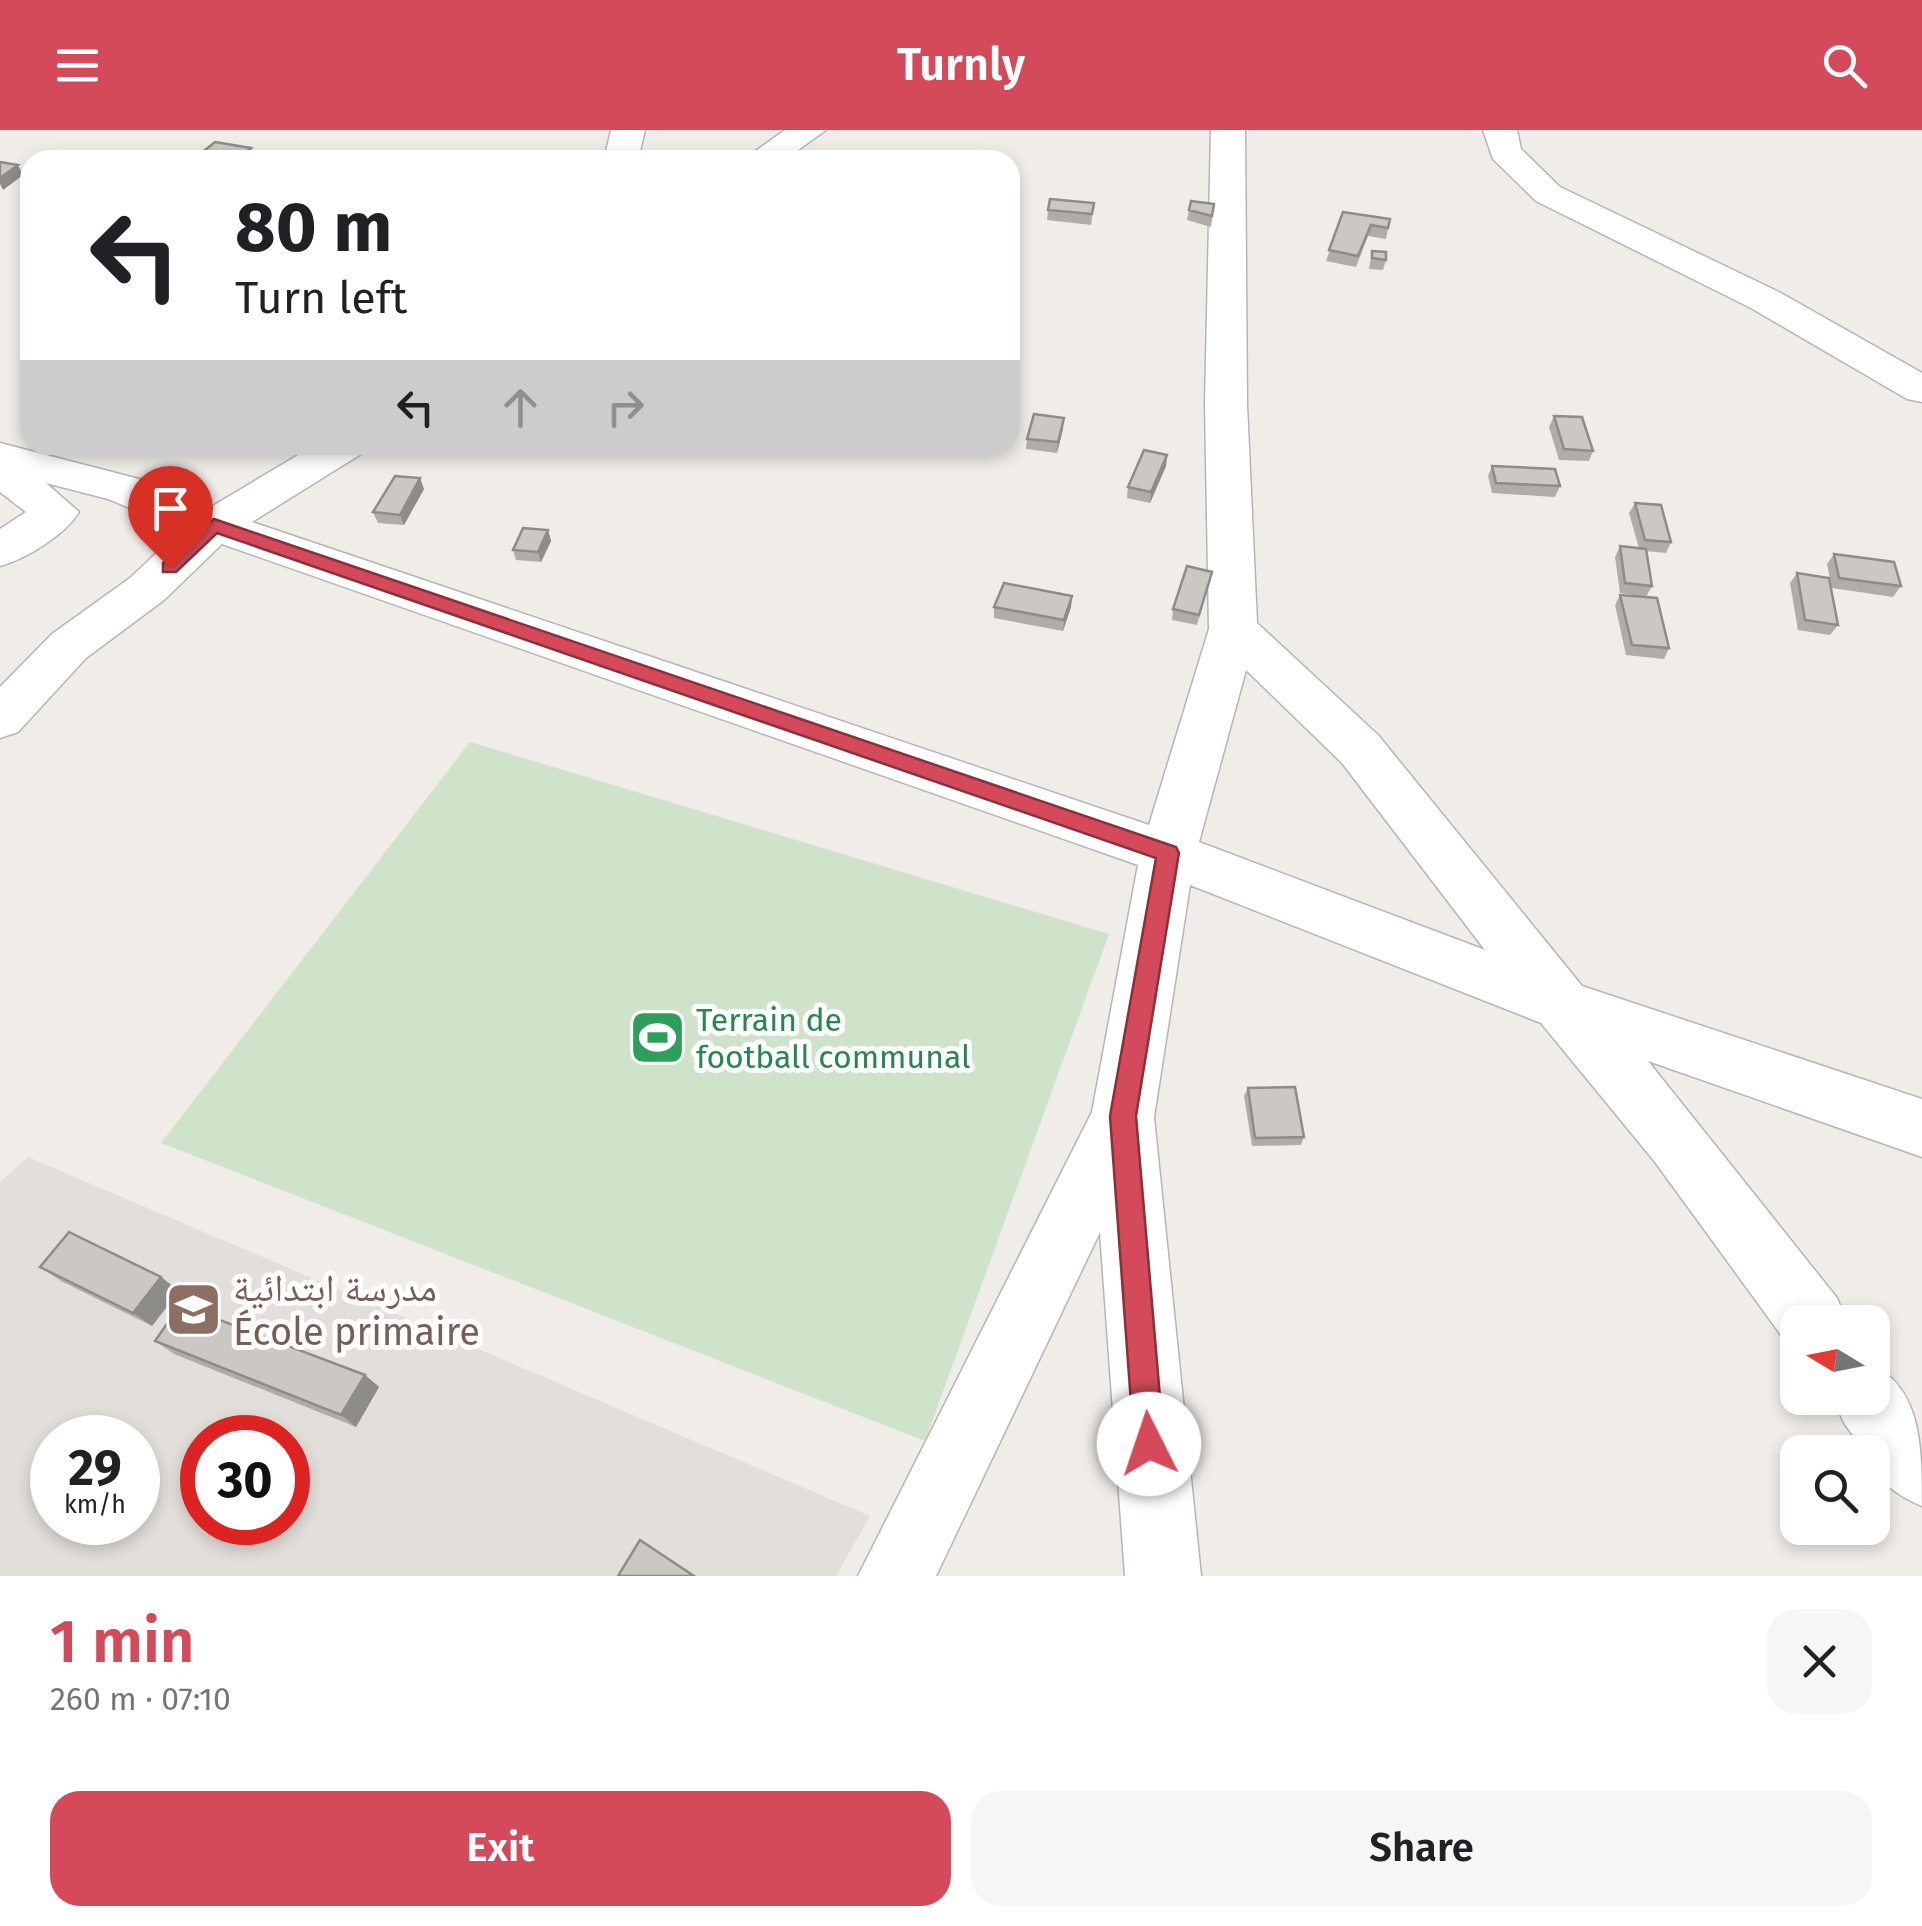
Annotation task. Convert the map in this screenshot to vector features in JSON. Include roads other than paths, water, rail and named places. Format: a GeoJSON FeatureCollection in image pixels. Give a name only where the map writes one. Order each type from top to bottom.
{"type":"FeatureCollection","features":[{"type":"Feature","properties":{"kind":"street"},"geometry":{"type":"LineString","coordinates":[[776,150],[809,130]]}},
{"type":"Feature","properties":{"kind":"street"},"geometry":{"type":"LineString","coordinates":[[1162,1576],[1123,1116],[1168,853],[1233,628],[1226,404],[1228,130]]}},
{"type":"Feature","properties":{"kind":"street"},"geometry":{"type":"LineString","coordinates":[[1500,130],[1505,152],[1548,194],[1765,300],[1922,390]]}},
{"type":"Feature","properties":{"kind":"street"},"geometry":{"type":"LineString","coordinates":[[0,719],[69,646],[148,589],[214,526],[330,455]]}},
{"type":"Feature","properties":{"kind":"street"},"geometry":{"type":"LineString","coordinates":[[0,458],[124,489],[214,526],[1168,853],[1562,1005],[1922,1128]]}},
{"type":"Feature","properties":{"kind":"street"},"geometry":{"type":"LineString","coordinates":[[0,471],[58,512]]}},
{"type":"Feature","properties":{"kind":"street"},"geometry":{"type":"LineString","coordinates":[[0,551],[58,512],[124,489]]}},
{"type":"Feature","properties":{"kind":"street"},"geometry":{"type":"LineString","coordinates":[[1233,628],[1360,749],[1562,1005],[1677,1141],[1800,1305]]}},
{"type":"Feature","properties":{"kind":"street"},"geometry":{"type":"LineString","coordinates":[[896,1576],[1123,1116]]}},
{"type":"Feature","properties":{"kind":"street"},"geometry":{"type":"LineString","coordinates":[[1882,1415],[1922,1468]]}},
{"type":"Feature","properties":{"kind":"place","name":"Terrain de football communal"},"geometry":{"type":"Point","coordinates":[657,1038]}},
{"type":"Feature","properties":{"kind":"place","name":"مدرسة ابتدائية École primaire"},"geometry":{"type":"Point","coordinates":[194,1310]}}]}
